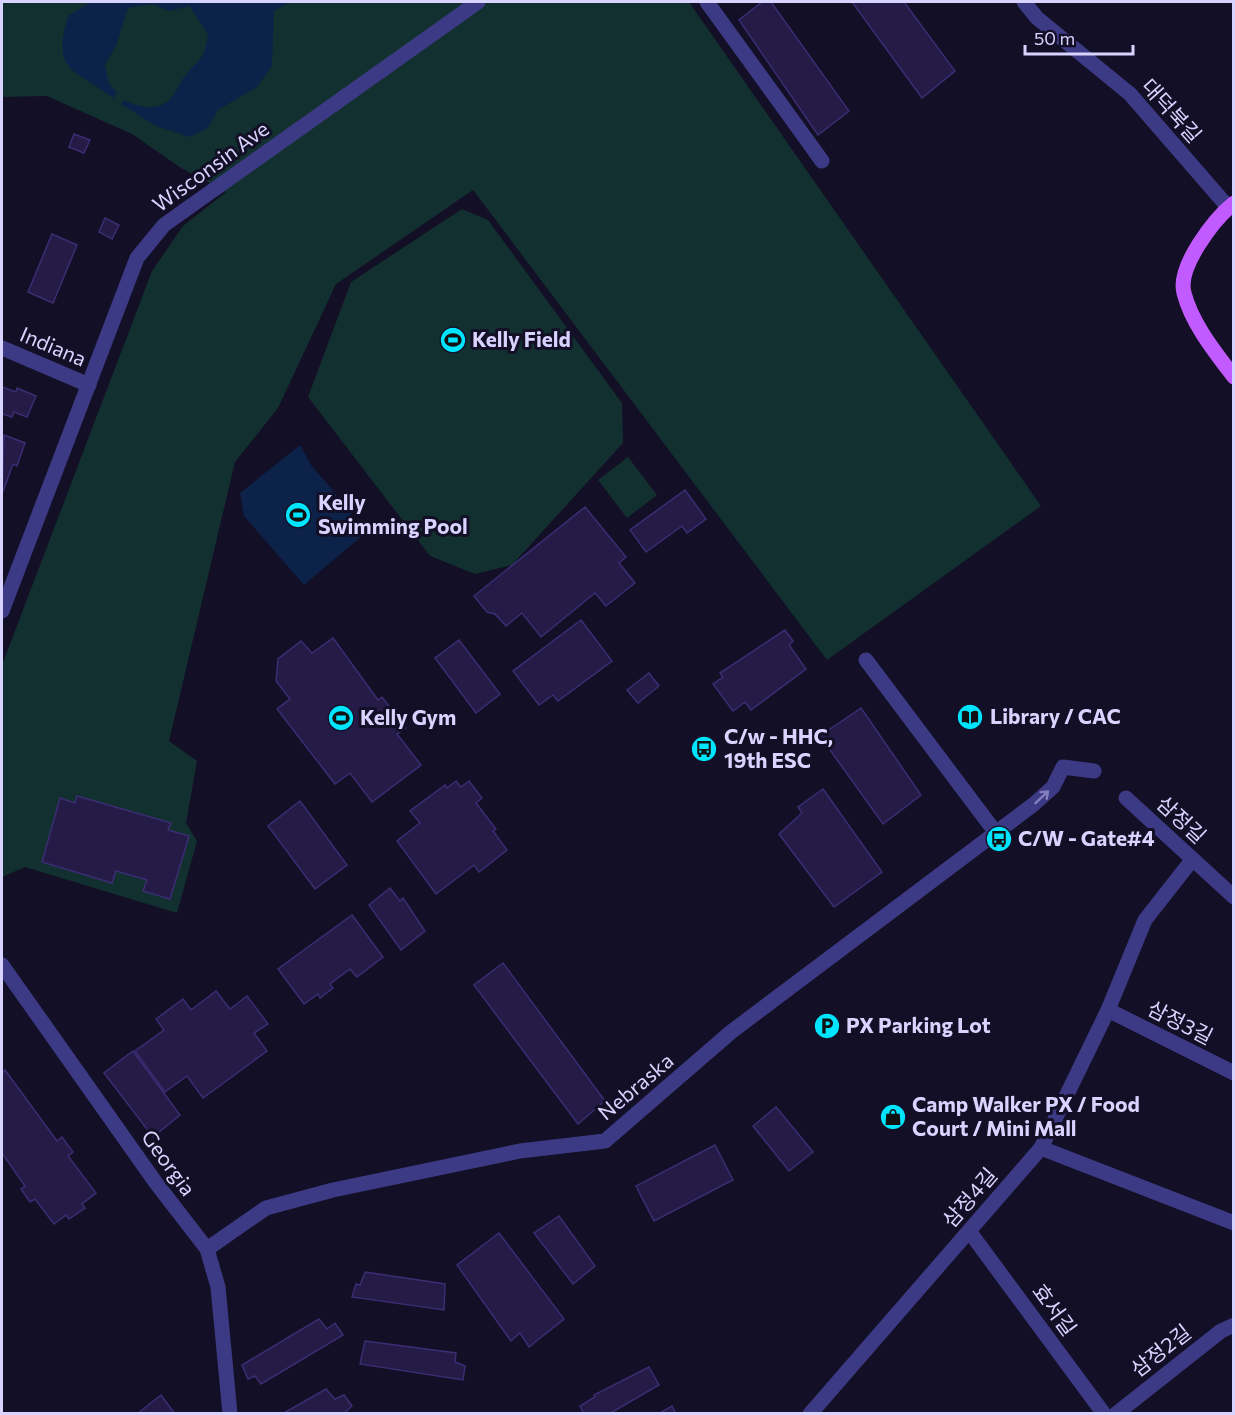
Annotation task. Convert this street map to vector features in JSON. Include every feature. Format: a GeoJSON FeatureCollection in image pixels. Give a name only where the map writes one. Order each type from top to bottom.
{"type":"FeatureCollection","features":[{"type":"Feature","properties":{"kind":"main road"},"geometry":{"type":"LineString","coordinates":[[1231,205],[1202,239],[1188,264],[1183,291],[1191,312],[1209,343],[1233,377]]}},
{"type":"Feature","properties":{"kind":"street","name":"Wisconsin Ave"},"geometry":{"type":"LineString","coordinates":[[2,611],[137,258],[164,225],[478,2]]}},
{"type":"Feature","properties":{"kind":"street"},"geometry":{"type":"LineString","coordinates":[[707,2],[822,161]]}},
{"type":"Feature","properties":{"kind":"street","name":"대덕북길"},"geometry":{"type":"LineString","coordinates":[[1024,2],[1037,18],[1130,94],[1231,205]]}},
{"type":"Feature","properties":{"kind":"street","name":"Indiana"},"geometry":{"type":"LineString","coordinates":[[2,348],[89,385]]}},
{"type":"Feature","properties":{"kind":"street"},"geometry":{"type":"LineString","coordinates":[[866,660],[996,833]]}},
{"type":"Feature","properties":{"kind":"street","name":"Nebraska"},"geometry":{"type":"LineString","coordinates":[[207,1249],[266,1208],[520,1150],[605,1141],[731,1032],[996,833],[1053,787],[1063,767],[1094,771]]}},
{"type":"Feature","properties":{"kind":"street","name":"삼정길"},"geometry":{"type":"LineString","coordinates":[[1126,798],[1233,897]]}},
{"type":"Feature","properties":{"kind":"street","name":"삼정4길"},"geometry":{"type":"LineString","coordinates":[[810,1413],[1041,1148],[1108,1010],[1145,920],[1192,860]]}},
{"type":"Feature","properties":{"kind":"street","name":"Georgia"},"geometry":{"type":"LineString","coordinates":[[2,965],[156,1183],[207,1249],[219,1287],[230,1413]]}},
{"type":"Feature","properties":{"kind":"street","name":"삼정3길"},"geometry":{"type":"LineString","coordinates":[[1108,1010],[1233,1073]]}},
{"type":"Feature","properties":{"kind":"street"},"geometry":{"type":"LineString","coordinates":[[1041,1148],[1233,1223]]}},
{"type":"Feature","properties":{"kind":"street","name":"효서길"},"geometry":{"type":"LineString","coordinates":[[969,1231],[1104,1413]]}},
{"type":"Feature","properties":{"kind":"street","name":"삼정2길"},"geometry":{"type":"LineString","coordinates":[[1116,1413],[1221,1331],[1233,1325]]}},
{"type":"Feature","properties":{"kind":"green space"},"geometry":{"type":"Polygon","coordinates":[[[2,2],[689,2],[1041,506],[827,660],[473,190],[336,284],[278,408],[235,462],[169,741],[197,761],[186,823],[197,841],[177,913],[25,867],[2,877],[2,665],[152,271],[183,226],[226,192],[181,168],[132,134],[47,96],[2,97],[2,2]]]}},
{"type":"Feature","properties":{"kind":"green space","name":"Kelly Field"},"geometry":{"type":"Polygon","coordinates":[[[462,209],[488,220],[622,403],[623,443],[512,565],[475,574],[430,556],[308,397],[351,282],[462,209]]]}},
{"type":"Feature","properties":{"kind":"green space"},"geometry":{"type":"Polygon","coordinates":[[[628,457],[657,495],[627,518],[598,480],[628,457]]]}},
{"type":"Feature","properties":{"kind":"water"},"geometry":{"type":"Polygon","coordinates":[[[91,2],[290,2],[274,11],[272,66],[257,87],[218,110],[208,128],[190,137],[156,126],[121,104],[124,100],[144,107],[164,104],[200,58],[205,49],[208,34],[189,6],[169,11],[152,4],[128,8],[116,46],[105,65],[109,83],[117,93],[113,98],[70,68],[65,60],[63,35],[68,16],[91,2]]]}},
{"type":"Feature","properties":{"kind":"water","name":"Kelly Swimming Pool"},"geometry":{"type":"Polygon","coordinates":[[[300,445],[311,465],[352,513],[349,518],[363,535],[304,585],[244,516],[240,493],[300,445]]]}},
{"type":"Feature","properties":{"kind":"building"},"geometry":{"type":"Polygon","coordinates":[[[762,2],[771,2],[849,111],[818,135],[739,20],[762,2]]]}},
{"type":"Feature","properties":{"kind":"building"},"geometry":{"type":"Polygon","coordinates":[[[852,2],[904,2],[955,71],[922,98],[852,2]]]}},
{"type":"Feature","properties":{"kind":"building"},"geometry":{"type":"Polygon","coordinates":[[[74,134],[90,140],[84,153],[69,147],[74,134]]]}},
{"type":"Feature","properties":{"kind":"building"},"geometry":{"type":"Polygon","coordinates":[[[105,218],[119,225],[112,239],[99,232],[105,218]]]}},
{"type":"Feature","properties":{"kind":"building"},"geometry":{"type":"Polygon","coordinates":[[[52,234],[77,245],[53,303],[28,292],[52,234]]]}},
{"type":"Feature","properties":{"kind":"building"},"geometry":{"type":"Polygon","coordinates":[[[2,387],[16,392],[17,388],[36,396],[27,417],[14,412],[12,417],[2,414],[2,387]]]}},
{"type":"Feature","properties":{"kind":"building"},"geometry":{"type":"Polygon","coordinates":[[[4,435],[25,443],[17,466],[13,464],[2,494],[4,435]]]}},
{"type":"Feature","properties":{"kind":"building"},"geometry":{"type":"Polygon","coordinates":[[[685,490],[706,519],[687,533],[682,526],[646,552],[630,530],[685,490]]]}},
{"type":"Feature","properties":{"kind":"building"},"geometry":{"type":"Polygon","coordinates":[[[585,507],[626,557],[619,563],[635,583],[606,606],[595,593],[541,637],[522,613],[506,626],[495,614],[487,612],[474,596],[585,507]]]}},
{"type":"Feature","properties":{"kind":"building"},"geometry":{"type":"Polygon","coordinates":[[[581,620],[612,661],[558,701],[553,695],[539,705],[513,671],[581,620]]]}},
{"type":"Feature","properties":{"kind":"building"},"geometry":{"type":"Polygon","coordinates":[[[785,630],[793,641],[789,645],[806,669],[751,710],[745,702],[733,711],[713,684],[723,677],[720,673],[785,630]]]}},
{"type":"Feature","properties":{"kind":"building","name":"Kelly Gym"},"geometry":{"type":"Polygon","coordinates":[[[333,638],[378,700],[382,697],[406,728],[397,734],[421,765],[372,802],[350,773],[335,784],[277,709],[290,699],[276,681],[278,659],[301,641],[312,653],[333,638]]]}},
{"type":"Feature","properties":{"kind":"building"},"geometry":{"type":"Polygon","coordinates":[[[459,640],[500,694],[476,713],[435,658],[459,640]]]}},
{"type":"Feature","properties":{"kind":"building"},"geometry":{"type":"Polygon","coordinates":[[[649,673],[659,686],[638,703],[627,690],[649,673]]]}},
{"type":"Feature","properties":{"kind":"building"},"geometry":{"type":"Polygon","coordinates":[[[861,708],[921,795],[883,824],[820,736],[861,708]]]}},
{"type":"Feature","properties":{"kind":"building"},"geometry":{"type":"Polygon","coordinates":[[[456,781],[461,787],[469,781],[482,798],[476,803],[496,829],[493,831],[507,850],[479,872],[474,865],[436,894],[397,841],[420,823],[410,811],[445,785],[447,788],[456,781]]]}},
{"type":"Feature","properties":{"kind":"building"},"geometry":{"type":"Polygon","coordinates":[[[823,789],[882,872],[834,907],[779,834],[802,813],[798,807],[823,789]]]}},
{"type":"Feature","properties":{"kind":"building"},"geometry":{"type":"Polygon","coordinates":[[[77,796],[171,823],[168,830],[189,836],[170,899],[143,891],[147,880],[116,871],[112,883],[42,862],[60,798],[75,803],[77,796]]]}},
{"type":"Feature","properties":{"kind":"building"},"geometry":{"type":"Polygon","coordinates":[[[300,801],[347,865],[315,889],[268,826],[300,801]]]}},
{"type":"Feature","properties":{"kind":"building"},"geometry":{"type":"Polygon","coordinates":[[[390,888],[400,901],[403,898],[425,931],[401,950],[369,905],[390,888]]]}},
{"type":"Feature","properties":{"kind":"building"},"geometry":{"type":"Polygon","coordinates":[[[352,915],[383,957],[357,977],[350,969],[330,984],[333,988],[320,998],[318,994],[304,1004],[278,969],[352,915]]]}},
{"type":"Feature","properties":{"kind":"building"},"geometry":{"type":"Polygon","coordinates":[[[503,963],[605,1101],[578,1124],[474,985],[503,963]]]}},
{"type":"Feature","properties":{"kind":"building"},"geometry":{"type":"Polygon","coordinates":[[[216,991],[230,1009],[247,996],[268,1024],[254,1033],[267,1051],[203,1098],[187,1076],[165,1092],[135,1051],[164,1030],[156,1019],[183,999],[191,1010],[216,991]]]}},
{"type":"Feature","properties":{"kind":"building"},"geometry":{"type":"Polygon","coordinates":[[[133,1051],[180,1115],[153,1137],[104,1073],[133,1051]]]}},
{"type":"Feature","properties":{"kind":"building"},"geometry":{"type":"Polygon","coordinates":[[[5,1070],[57,1141],[62,1137],[73,1152],[68,1156],[96,1193],[82,1204],[85,1208],[69,1219],[66,1215],[54,1224],[35,1199],[30,1202],[21,1189],[25,1186],[2,1153],[2,1073],[5,1070]]]}},
{"type":"Feature","properties":{"kind":"building"},"geometry":{"type":"Polygon","coordinates":[[[776,1107],[813,1152],[789,1171],[753,1126],[776,1107]]]}},
{"type":"Feature","properties":{"kind":"building"},"geometry":{"type":"Polygon","coordinates":[[[715,1145],[733,1180],[654,1221],[636,1186],[715,1145]]]}},
{"type":"Feature","properties":{"kind":"building"},"geometry":{"type":"Polygon","coordinates":[[[559,1216],[595,1266],[573,1284],[534,1233],[559,1216]]]}},
{"type":"Feature","properties":{"kind":"building"},"geometry":{"type":"Polygon","coordinates":[[[499,1233],[564,1319],[529,1347],[520,1333],[511,1341],[457,1265],[499,1233]]]}},
{"type":"Feature","properties":{"kind":"building"},"geometry":{"type":"Polygon","coordinates":[[[365,1272],[445,1284],[444,1310],[352,1297],[356,1284],[360,1285],[365,1272]]]}},
{"type":"Feature","properties":{"kind":"building"},"geometry":{"type":"Polygon","coordinates":[[[319,1319],[327,1329],[335,1323],[343,1335],[261,1384],[255,1376],[248,1379],[242,1365],[319,1319]]]}},
{"type":"Feature","properties":{"kind":"building"},"geometry":{"type":"Polygon","coordinates":[[[365,1341],[456,1353],[455,1362],[465,1366],[463,1380],[360,1364],[365,1341]]]}},
{"type":"Feature","properties":{"kind":"building"},"geometry":{"type":"Polygon","coordinates":[[[649,1367],[659,1385],[609,1414],[584,1414],[580,1406],[595,1397],[594,1395],[649,1367]]]}},
{"type":"Feature","properties":{"kind":"building"},"geometry":{"type":"Polygon","coordinates":[[[326,1389],[335,1399],[344,1395],[352,1406],[343,1414],[282,1414],[326,1389]]]}},
{"type":"Feature","properties":{"kind":"building"},"geometry":{"type":"Polygon","coordinates":[[[161,1395],[175,1414],[137,1414],[161,1395]]]}},
{"type":"Feature","properties":{"kind":"building"},"geometry":{"type":"Polygon","coordinates":[[[672,1406],[676,1414],[658,1414],[672,1406]]]}},
{"type":"Feature","properties":{"kind":"place","name":"Kelly Field"},"geometry":{"type":"Point","coordinates":[453,340]}},
{"type":"Feature","properties":{"kind":"place","name":"Kelly Swimming Pool"},"geometry":{"type":"Point","coordinates":[298,515]}},
{"type":"Feature","properties":{"kind":"place","name":"Library / CAC"},"geometry":{"type":"Point","coordinates":[970,717]}},
{"type":"Feature","properties":{"kind":"place","name":"Kelly Gym"},"geometry":{"type":"Point","coordinates":[341,718]}},
{"type":"Feature","properties":{"kind":"place","name":"C/w - HHC, 19th ESC"},"geometry":{"type":"Point","coordinates":[704,749]}},
{"type":"Feature","properties":{"kind":"place","name":"C/W - Gate#4"},"geometry":{"type":"Point","coordinates":[999,839]}},
{"type":"Feature","properties":{"kind":"place","name":"PX Parking Lot"},"geometry":{"type":"Point","coordinates":[827,1026]}},
{"type":"Feature","properties":{"kind":"place","name":"Camp Walker PX / Food Court / Mini Mall"},"geometry":{"type":"Point","coordinates":[893,1117]}}]}
